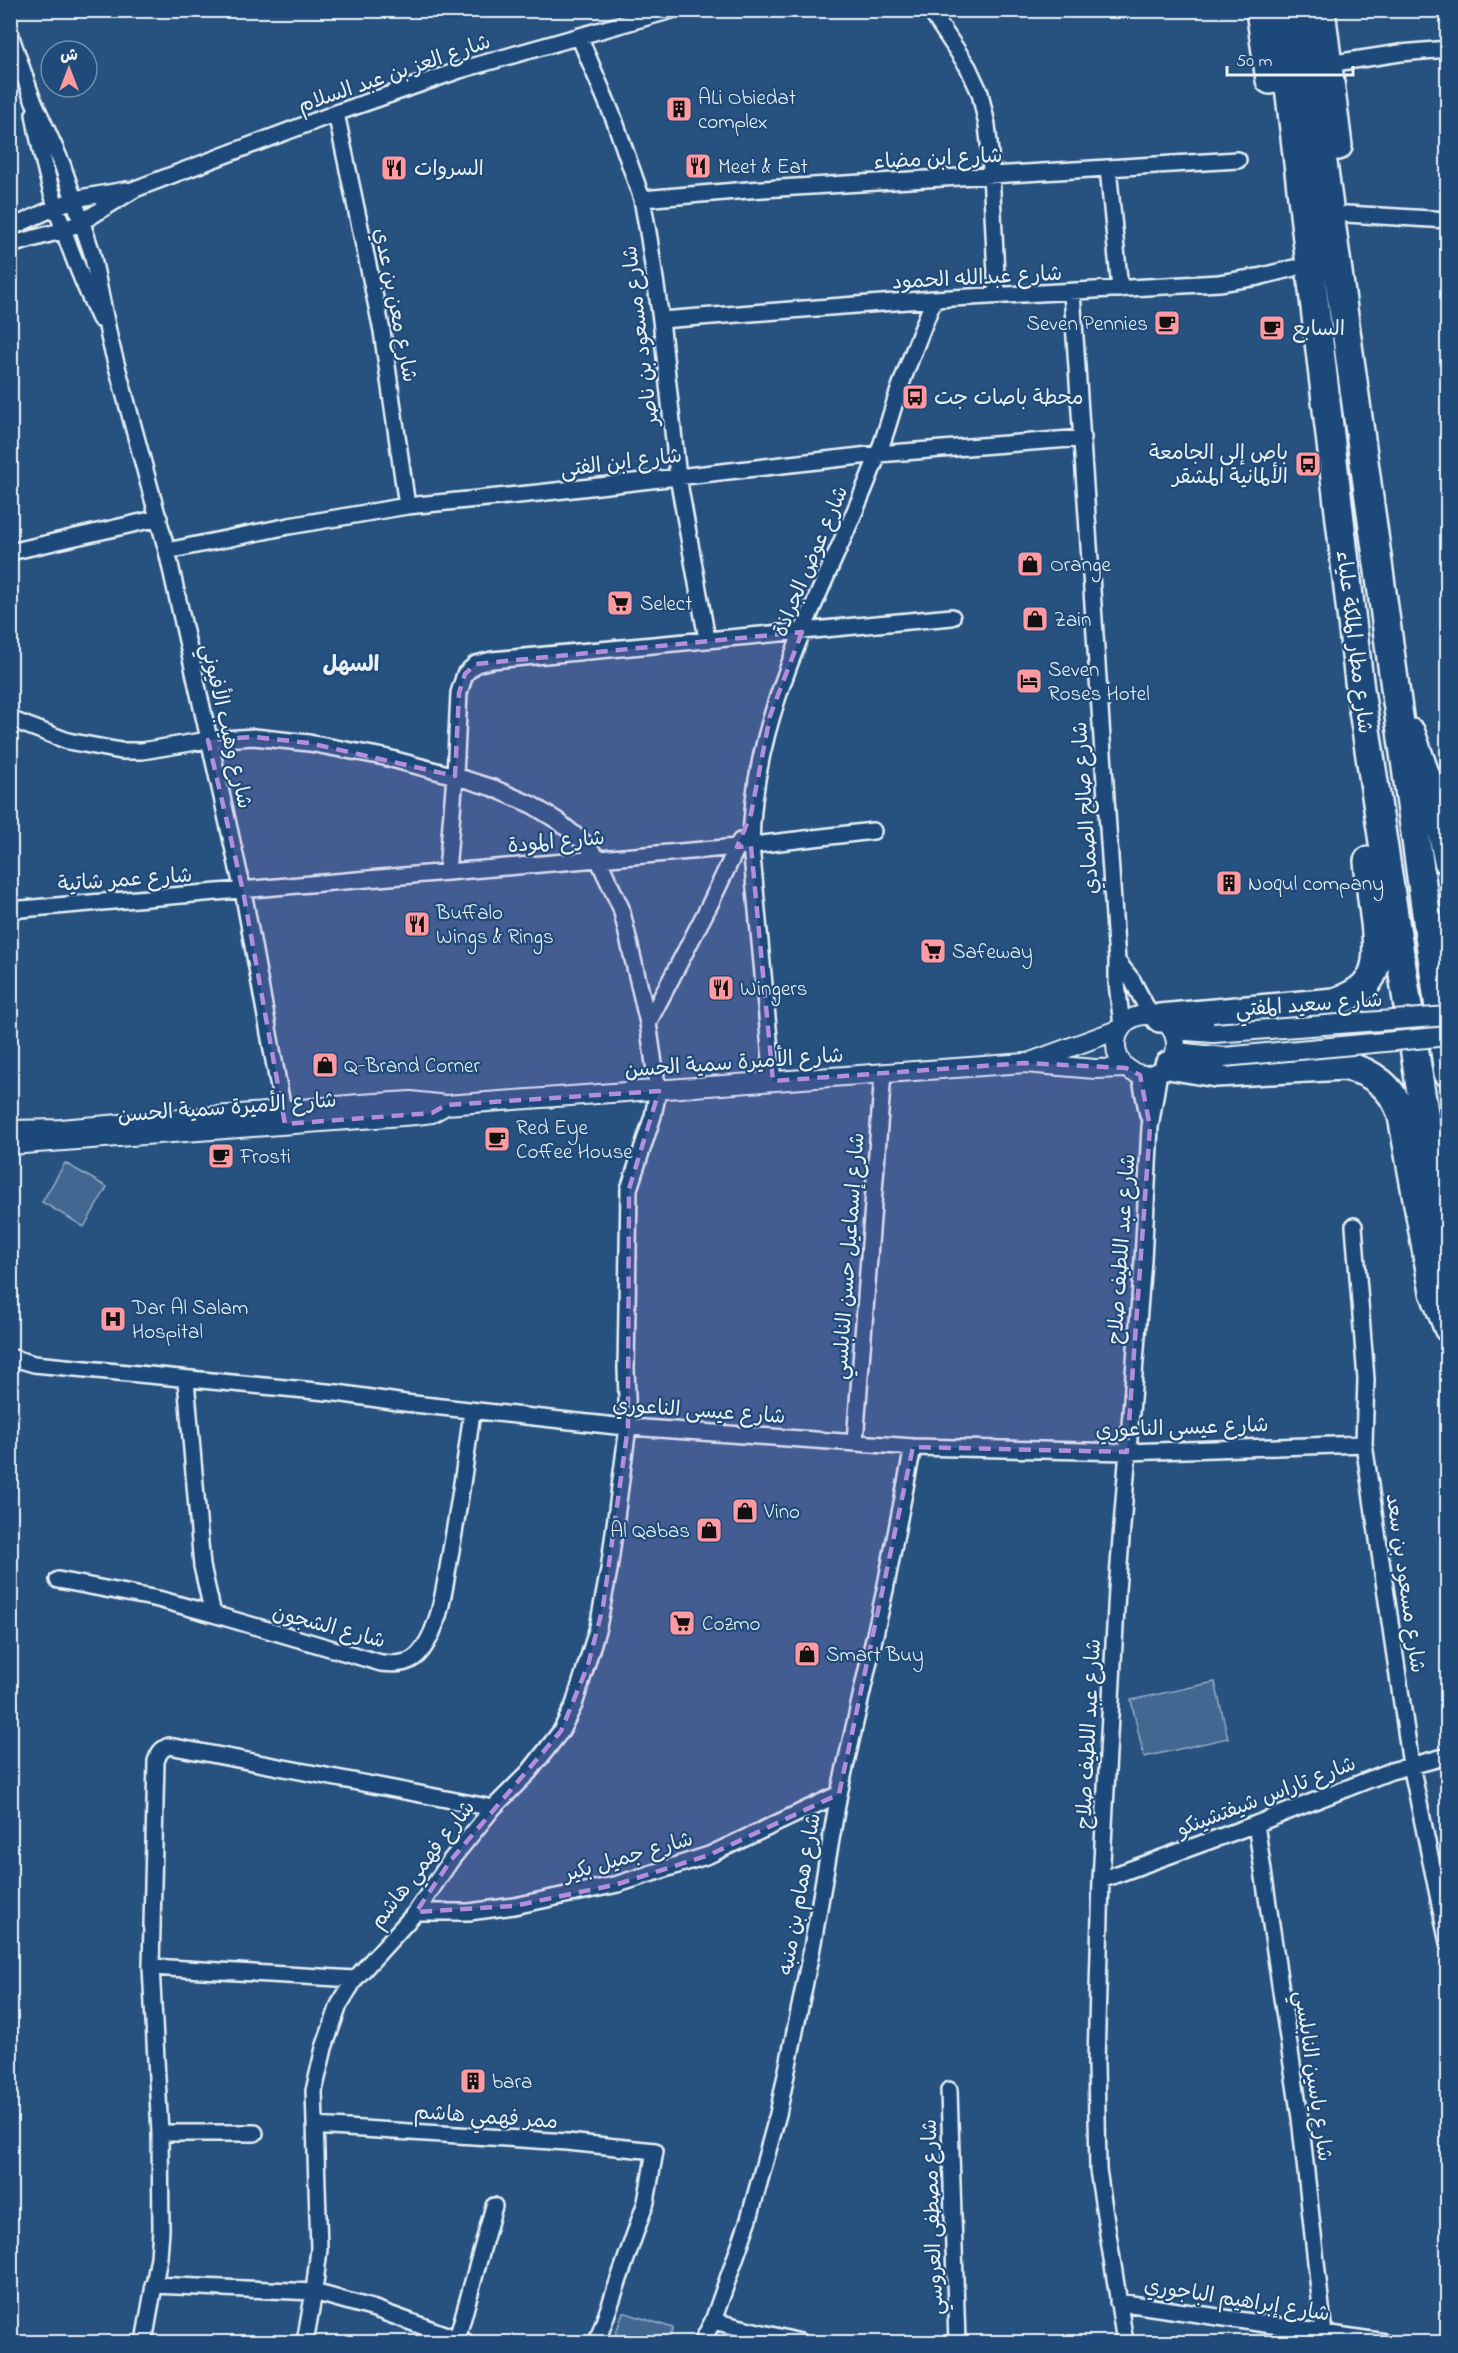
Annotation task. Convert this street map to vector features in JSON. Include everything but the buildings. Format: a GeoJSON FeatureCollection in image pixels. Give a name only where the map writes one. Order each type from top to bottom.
{"type":"FeatureCollection","features":[{"type":"Feature","properties":{"kind":"highway"},"geometry":{"type":"LineString","coordinates":[[1260,10],[1282,156],[1305,343],[1314,374],[1327,401]]}},
{"type":"Feature","properties":{"kind":"highway","name":"شارع مطار الملكة علياء"},"geometry":{"type":"LineString","coordinates":[[1280,10],[1360,690],[1448,1271]]}},
{"type":"Feature","properties":{"kind":"highway","name":"شارع مطار الملكة علياء"},"geometry":{"type":"LineString","coordinates":[[1302,10],[1355,413],[1448,1073]]}},
{"type":"Feature","properties":{"kind":"highway"},"geometry":{"type":"LineString","coordinates":[[1321,10],[1355,278],[1361,376],[1355,413]]}},
{"type":"Feature","properties":{"kind":"highway"},"geometry":{"type":"LineString","coordinates":[[1161,1021],[1334,1002],[1355,995],[1372,976],[1378,958],[1378,949],[1357,767],[1360,690]]}},
{"type":"Feature","properties":{"kind":"highway"},"geometry":{"type":"LineString","coordinates":[[1394,692],[1432,792],[1448,861]]}},
{"type":"Feature","properties":{"kind":"highway"},"geometry":{"type":"LineString","coordinates":[[1168,1063],[1216,1073],[1344,1066],[1358,1068],[1386,1086],[1399,1106],[1402,1116],[1434,1292],[1448,1328]]}},
{"type":"Feature","properties":{"kind":"street","name":"شارع العز بن عبد السلام"},"geometry":{"type":"LineString","coordinates":[[10,245],[64,230],[135,189],[336,113],[460,70],[672,10]]}},
{"type":"Feature","properties":{"kind":"street"},"geometry":{"type":"LineString","coordinates":[[930,10],[968,67],[980,93],[987,125],[997,296]]}},
{"type":"Feature","properties":{"kind":"street","name":"شارع وهيب الأفيوني"},"geometry":{"type":"LineString","coordinates":[[10,34],[31,94],[51,136],[83,221],[98,277],[110,341],[159,518],[243,891],[275,1078],[284,1117]]}},
{"type":"Feature","properties":{"kind":"street","name":"شارع مسعود بن ناصر"},"geometry":{"type":"LineString","coordinates":[[579,36],[614,119],[642,199],[650,238],[661,320],[678,477],[707,639]]}},
{"type":"Feature","properties":{"kind":"street"},"geometry":{"type":"LineString","coordinates":[[1328,64],[1400,53],[1448,49]]}},
{"type":"Feature","properties":{"kind":"street","name":"شارع وهيب الأفيوني"},"geometry":{"type":"LineString","coordinates":[[31,94],[39,145],[56,206],[87,290],[110,341]]}},
{"type":"Feature","properties":{"kind":"street","name":"شارع معن بن عدي"},"geometry":{"type":"LineString","coordinates":[[336,113],[382,331],[407,506]]}},
{"type":"Feature","properties":{"kind":"street","name":"شارع ابن مضاء"},"geometry":{"type":"LineString","coordinates":[[642,199],[748,190],[1238,160]]}},
{"type":"Feature","properties":{"kind":"street"},"geometry":{"type":"LineString","coordinates":[[1108,168],[1120,289]]}},
{"type":"Feature","properties":{"kind":"street","name":"شارع العز بن عبد السلام"},"geometry":{"type":"LineString","coordinates":[[10,228],[74,198],[135,189]]}},
{"type":"Feature","properties":{"kind":"street"},"geometry":{"type":"LineString","coordinates":[[1346,214],[1448,220]]}},
{"type":"Feature","properties":{"kind":"street","name":"شارع عبدالله الحمود"},"geometry":{"type":"LineString","coordinates":[[661,320],[934,299],[1219,283],[1294,268]]}},
{"type":"Feature","properties":{"kind":"street","name":"شارع صالح الصمادي"},"geometry":{"type":"LineString","coordinates":[[1072,293],[1121,1028]]}},
{"type":"Feature","properties":{"kind":"street","name":"شارع عوض الجراذة"},"geometry":{"type":"LineString","coordinates":[[773,1081],[744,846],[756,773],[770,716],[802,632],[878,454],[934,299]]}},
{"type":"Feature","properties":{"kind":"street","name":"شارع ابن الفتى"},"geometry":{"type":"LineString","coordinates":[[167,551],[300,524],[407,506],[878,454],[1083,438]]}},
{"type":"Feature","properties":{"kind":"street"},"geometry":{"type":"LineString","coordinates":[[10,552],[159,518]]}},
{"type":"Feature","properties":{"kind":"street"},"geometry":{"type":"LineString","coordinates":[[447,871],[459,693],[465,674],[476,663],[952,617]]}},
{"type":"Feature","properties":{"kind":"street"},"geometry":{"type":"LineString","coordinates":[[10,719],[68,741],[121,751],[142,751],[208,740],[254,737],[309,743],[384,757],[455,776],[494,788],[549,816],[587,845],[598,859],[621,908],[648,1023],[658,1091]]}},
{"type":"Feature","properties":{"kind":"street","name":"شارع المودة"},"geometry":{"type":"LineString","coordinates":[[243,891],[744,846],[873,831]]}},
{"type":"Feature","properties":{"kind":"street"},"geometry":{"type":"LineString","coordinates":[[648,1023],[744,846]]}},
{"type":"Feature","properties":{"kind":"street","name":"شارع عمر شاتية"},"geometry":{"type":"LineString","coordinates":[[10,910],[243,891]]}},
{"type":"Feature","properties":{"kind":"street"},"geometry":{"type":"LineString","coordinates":[[1117,961],[1176,1041],[1168,1063],[1133,1072],[1120,1060],[1116,1050],[1116,1039],[1121,1028],[1130,1019],[1139,1015],[1161,1021]]}},
{"type":"Feature","properties":{"kind":"street","name":"شارع سعيد المفتي"},"geometry":{"type":"LineString","coordinates":[[1161,1021],[1214,1034],[1448,1016]]}},
{"type":"Feature","properties":{"kind":"street","name":"شارع الأميرة سمية الحسن"},"geometry":{"type":"LineString","coordinates":[[1025,1063],[1121,1028]]}},
{"type":"Feature","properties":{"kind":"street","name":"شارع سعيد المفتي"},"geometry":{"type":"LineString","coordinates":[[1168,1063],[1448,1036]]}},
{"type":"Feature","properties":{"kind":"street","name":"شارع الأميرة سمية الحسن"},"geometry":{"type":"LineString","coordinates":[[10,1130],[284,1117],[423,1114],[432,1113],[446,1105],[1025,1063],[1133,1072]]}},
{"type":"Feature","properties":{"kind":"street","name":"شارع عبد اللطيف صلاح"},"geometry":{"type":"LineString","coordinates":[[1125,2343],[1098,2170],[1096,2062],[1101,1880],[1127,1452],[1143,1260],[1150,1127],[1168,1063]]}},
{"type":"Feature","properties":{"kind":"street","name":"شارع عبد اللطيف صلاح"},"geometry":{"type":"LineString","coordinates":[[1133,1072],[1150,1127]]}},
{"type":"Feature","properties":{"kind":"street","name":"شارع إسماعيل حسن النابلسي"},"geometry":{"type":"LineString","coordinates":[[855,1442],[883,1073]]}},
{"type":"Feature","properties":{"kind":"street","name":"شارع فهمي هاشم"},"geometry":{"type":"LineString","coordinates":[[304,2343],[315,2292],[319,2249],[314,2091],[320,2060],[339,2005],[355,1979],[416,1912],[451,1860],[493,1808],[540,1758],[567,1721],[574,1705],[603,1607],[628,1427],[626,1368],[628,1189],[653,1116],[658,1091]]}},
{"type":"Feature","properties":{"kind":"street","name":"شارع الأميرة سمية الحسن"},"geometry":{"type":"LineString","coordinates":[[10,1145],[284,1117]]}},
{"type":"Feature","properties":{"kind":"street","name":"شارع مسعود بن سعد"},"geometry":{"type":"LineString","coordinates":[[1354,1226],[1366,1379],[1364,1444],[1411,1765],[1448,1943]]}},
{"type":"Feature","properties":{"kind":"street","name":"شارع عيسى الناعوري"},"geometry":{"type":"LineString","coordinates":[[10,1357],[34,1364],[337,1394],[628,1427],[913,1446],[1127,1452],[1240,1446],[1364,1444]]}},
{"type":"Feature","properties":{"kind":"street","name":"شارع عيسى الناعوري"},"geometry":{"type":"LineString","coordinates":[[10,1369],[34,1364]]}},
{"type":"Feature","properties":{"kind":"street"},"geometry":{"type":"LineString","coordinates":[[186,1380],[202,1566],[213,1614]]}},
{"type":"Feature","properties":{"kind":"street","name":"شارع الشجون"},"geometry":{"type":"LineString","coordinates":[[58,1580],[158,1599],[381,1663],[397,1665],[411,1661],[422,1651],[432,1633],[445,1583],[463,1488],[472,1411]]}},
{"type":"Feature","properties":{"kind":"street","name":"شارع همام بن منبه"},"geometry":{"type":"LineString","coordinates":[[702,2343],[713,2321],[749,2219],[776,2124],[812,1948],[839,1794],[885,1590],[913,1446]]}},
{"type":"Feature","properties":{"kind":"street"},"geometry":{"type":"LineString","coordinates":[[144,2343],[159,2257],[161,2230],[160,2133],[151,1967],[156,1761],[163,1748],[169,1746],[493,1808]]}},
{"type":"Feature","properties":{"kind":"street","name":"شارع تاراس شيفتشينكو"},"geometry":{"type":"LineString","coordinates":[[1101,1880],[1411,1765],[1448,1756]]}},
{"type":"Feature","properties":{"kind":"street","name":"شارع جميل بكير"},"geometry":{"type":"LineString","coordinates":[[416,1912],[469,1912],[514,1906],[618,1884],[709,1855],[839,1794]]}},
{"type":"Feature","properties":{"kind":"street","name":"شارع ياسين النابلسي"},"geometry":{"type":"LineString","coordinates":[[1256,1824],[1300,2118],[1324,2334]]}},
{"type":"Feature","properties":{"kind":"street"},"geometry":{"type":"LineString","coordinates":[[151,1967],[355,1979]]}},
{"type":"Feature","properties":{"kind":"street","name":"شارع مصطفى العروسي"},"geometry":{"type":"LineString","coordinates":[[949,2090],[957,2343]]}},
{"type":"Feature","properties":{"kind":"street","name":"ممر فهمي هاشم"},"geometry":{"type":"LineString","coordinates":[[315,2126],[567,2142],[655,2151],[646,2202],[597,2343]]}},
{"type":"Feature","properties":{"kind":"street"},"geometry":{"type":"LineString","coordinates":[[160,2133],[255,2133]]}},
{"type":"Feature","properties":{"kind":"street"},"geometry":{"type":"LineString","coordinates":[[153,2285],[315,2292],[375,2309],[461,2341],[494,2205]]}},
{"type":"Feature","properties":{"kind":"street","name":"شارع إبراهيم الباجوري"},"geometry":{"type":"LineString","coordinates":[[1118,2302],[1385,2343]]}},
{"type":"Feature","properties":{"kind":"street"},"geometry":{"type":"LineString","coordinates":[[713,2321],[800,2343]]}},
{"type":"Feature","properties":{"kind":"highlighted area"},"geometry":{"type":"Polygon","coordinates":[[[802,632],[770,716],[751,814],[737,847],[751,846],[773,1081],[1025,1063],[1126,1068],[1140,1075],[1150,1127],[1127,1452],[913,1447],[839,1794],[709,1855],[618,1884],[514,1906],[416,1912],[451,1860],[561,1731],[588,1665],[603,1607],[628,1427],[629,1189],[659,1091],[446,1105],[432,1113],[285,1124],[243,891],[208,740],[254,737],[309,743],[455,776],[459,693],[465,674],[476,664],[802,632]]]}},
{"type":"Feature","properties":{"kind":"shaded area"},"geometry":{"type":"Polygon","coordinates":[[[65,1163],[107,1187],[84,1227],[42,1202],[65,1163]]]}},
{"type":"Feature","properties":{"kind":"shaded area"},"geometry":{"type":"Polygon","coordinates":[[[1215,1682],[1228,1738],[1144,1757],[1131,1700],[1215,1682]]]}},
{"type":"Feature","properties":{"kind":"shaded area"},"geometry":{"type":"Polygon","coordinates":[[[623,2312],[673,2328],[668,2342],[613,2342],[623,2312]]]}},
{"type":"Feature","properties":{"kind":"place","name":"ALi Obiedat complex"},"geometry":{"type":"Point","coordinates":[679,109]}},
{"type":"Feature","properties":{"kind":"place","name":"Meet & Eat"},"geometry":{"type":"Point","coordinates":[698,166]}},
{"type":"Feature","properties":{"kind":"place","name":"السروات"},"geometry":{"type":"Point","coordinates":[394,168]}},
{"type":"Feature","properties":{"kind":"place","name":"Seven Pennies"},"geometry":{"type":"Point","coordinates":[1167,323]}},
{"type":"Feature","properties":{"kind":"place","name":"السابع"},"geometry":{"type":"Point","coordinates":[1272,328]}},
{"type":"Feature","properties":{"kind":"place","name":"محطة باصات جت"},"geometry":{"type":"Point","coordinates":[915,397]}},
{"type":"Feature","properties":{"kind":"place","name":"باص إلى الجامعة الألمانية المشقر"},"geometry":{"type":"Point","coordinates":[1308,464]}},
{"type":"Feature","properties":{"kind":"place","name":"Orange"},"geometry":{"type":"Point","coordinates":[1030,564]}},
{"type":"Feature","properties":{"kind":"place","name":"Select"},"geometry":{"type":"Point","coordinates":[620,603]}},
{"type":"Feature","properties":{"kind":"place","name":"Zain"},"geometry":{"type":"Point","coordinates":[1035,619]}},
{"type":"Feature","properties":{"kind":"place","name":"Seven Roses Hotel"},"geometry":{"type":"Point","coordinates":[1029,681]}},
{"type":"Feature","properties":{"kind":"place","name":"Noqul company"},"geometry":{"type":"Point","coordinates":[1229,883]}},
{"type":"Feature","properties":{"kind":"place","name":"Buffalo Wings & Rings"},"geometry":{"type":"Point","coordinates":[417,924]}},
{"type":"Feature","properties":{"kind":"place","name":"Safeway"},"geometry":{"type":"Point","coordinates":[933,951]}},
{"type":"Feature","properties":{"kind":"place","name":"Wingers"},"geometry":{"type":"Point","coordinates":[721,988]}},
{"type":"Feature","properties":{"kind":"place","name":"Q-Brand Corner"},"geometry":{"type":"Point","coordinates":[325,1065]}},
{"type":"Feature","properties":{"kind":"place","name":"Red Eye Coffee House"},"geometry":{"type":"Point","coordinates":[497,1139]}},
{"type":"Feature","properties":{"kind":"place","name":"Frosti"},"geometry":{"type":"Point","coordinates":[221,1156]}},
{"type":"Feature","properties":{"kind":"place","name":"Dar Al Salam Hospital"},"geometry":{"type":"Point","coordinates":[113,1319]}},
{"type":"Feature","properties":{"kind":"place","name":"Vino"},"geometry":{"type":"Point","coordinates":[745,1511]}},
{"type":"Feature","properties":{"kind":"place","name":"Al Qabas"},"geometry":{"type":"Point","coordinates":[709,1530]}},
{"type":"Feature","properties":{"kind":"place","name":"Cozmo"},"geometry":{"type":"Point","coordinates":[682,1623]}},
{"type":"Feature","properties":{"kind":"place","name":"Smart Buy"},"geometry":{"type":"Point","coordinates":[807,1654]}},
{"type":"Feature","properties":{"kind":"place","name":"bara"},"geometry":{"type":"Point","coordinates":[473,2081]}},
{"type":"Feature","properties":{"kind":"district","name":"السهل"},"geometry":{"type":"Point","coordinates":[351,663]}}]}
